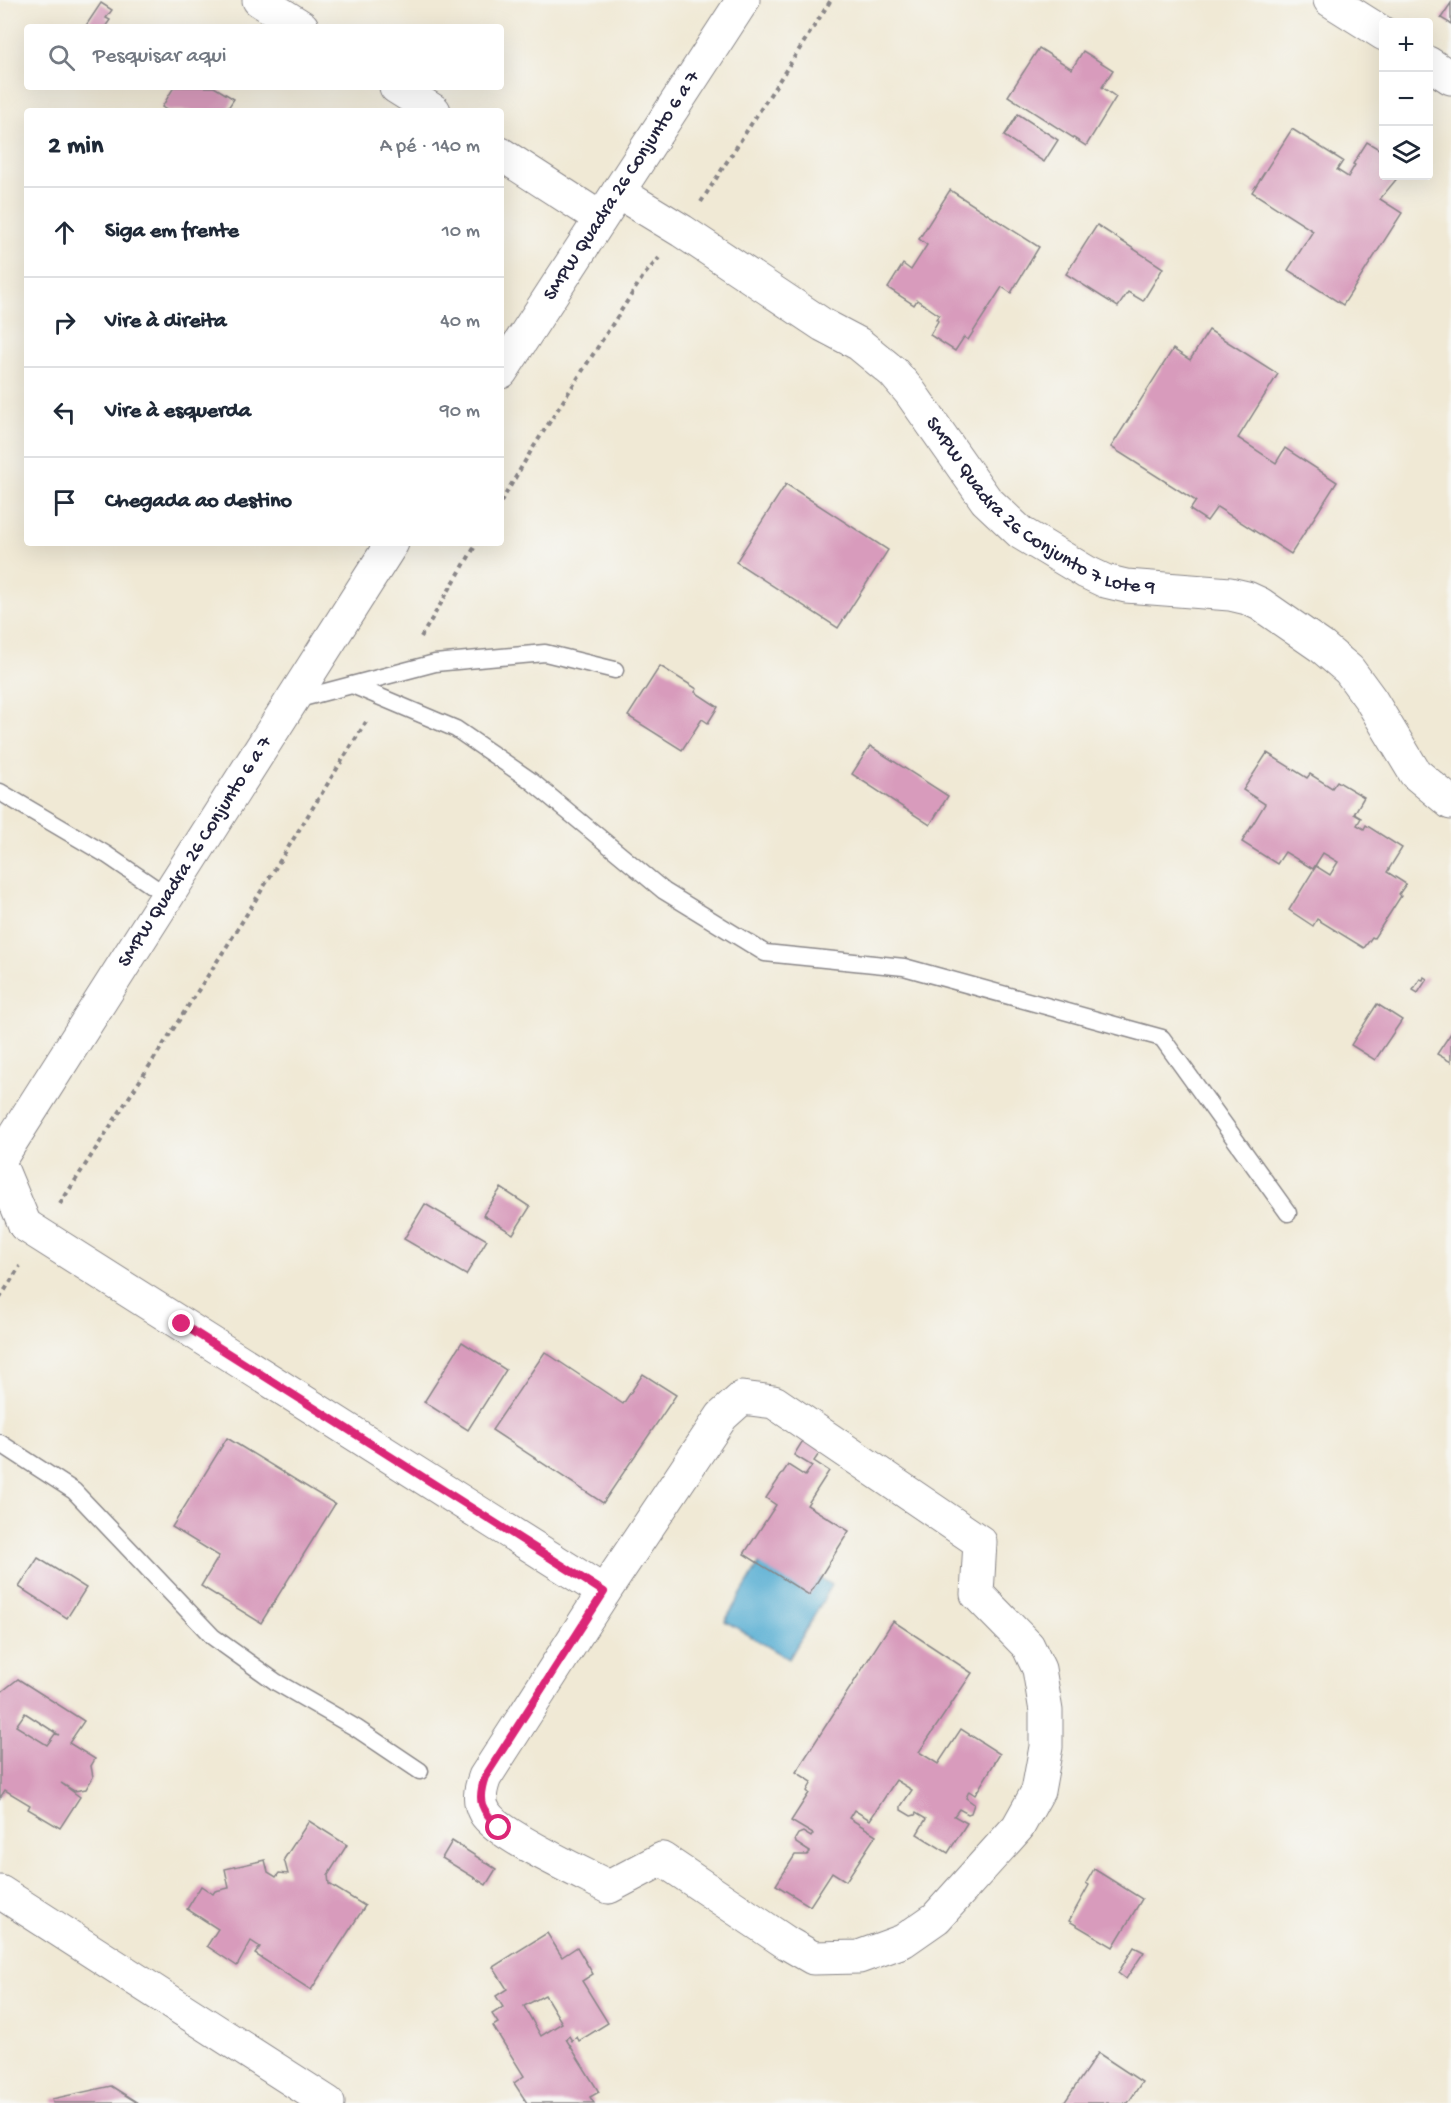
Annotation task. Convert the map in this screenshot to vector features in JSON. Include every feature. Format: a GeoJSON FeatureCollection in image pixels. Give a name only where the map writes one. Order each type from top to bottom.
{"type":"FeatureCollection","features":[{"type":"Feature","properties":{"kind":"street"},"geometry":{"type":"LineString","coordinates":[[259,0],[297,24]]}},
{"type":"Feature","properties":{"kind":"street","name":"SMPW Quadra 26 Conjunto 6 a 7"},"geometry":{"type":"LineString","coordinates":[[504,367],[743,0]]}},
{"type":"Feature","properties":{"kind":"street"},"geometry":{"type":"LineString","coordinates":[[1330,0],[1379,31]]}},
{"type":"Feature","properties":{"kind":"street"},"geometry":{"type":"LineString","coordinates":[[1433,66],[1451,78]]}},
{"type":"Feature","properties":{"kind":"street"},"geometry":{"type":"LineString","coordinates":[[401,90],[429,108]]}},
{"type":"Feature","properties":{"kind":"street","name":"SMPW Quadra 26 Conjunto 7 Lote 9"},"geometry":{"type":"LineString","coordinates":[[504,155],[609,205],[682,231],[823,324],[859,344],[893,372],[910,392],[986,500],[1021,533],[1086,572],[1105,581],[1126,586],[1230,594],[1248,598],[1260,604],[1322,647],[1349,669],[1371,700],[1415,773],[1451,803]]}},
{"type":"Feature","properties":{"kind":"street","name":"SMPW Quadra 26 Conjunto 6 a 7"},"geometry":{"type":"LineString","coordinates":[[0,1159],[390,546]]}},
{"type":"Feature","properties":{"kind":"street"},"geometry":{"type":"LineString","coordinates":[[0,1165],[22,1230],[604,1592]]}},
{"type":"Feature","properties":{"kind":"street"},"geometry":{"type":"LineString","coordinates":[[742,1398],[774,1402],[980,1542],[977,1594],[1028,1646],[1038,1669],[1046,1711],[1046,1747],[1038,1791],[1017,1827],[936,1918],[903,1941],[859,1957],[813,1958],[787,1943],[662,1858],[609,1887],[499,1828],[485,1813],[479,1794],[485,1777],[604,1592],[722,1416],[742,1398]]}},
{"type":"Feature","properties":{"kind":"street"},"geometry":{"type":"LineString","coordinates":[[0,1892],[328,2103]]}},
{"type":"Feature","properties":{"kind":"lane"},"geometry":{"type":"LineString","coordinates":[[291,701],[435,663],[544,653],[615,669]]}},
{"type":"Feature","properties":{"kind":"lane"},"geometry":{"type":"LineString","coordinates":[[352,685],[456,729],[530,780],[664,891],[765,952],[904,967],[1162,1038],[1288,1213]]}},
{"type":"Feature","properties":{"kind":"lane"},"geometry":{"type":"LineString","coordinates":[[0,792],[107,855],[167,896]]}},
{"type":"Feature","properties":{"kind":"lane"},"geometry":{"type":"LineString","coordinates":[[0,1443],[74,1491],[213,1637],[276,1682],[356,1728],[420,1771]]}},
{"type":"Feature","properties":{"kind":"path"},"geometry":{"type":"LineString","coordinates":[[400,673],[475,546]]}},
{"type":"Feature","properties":{"kind":"path"},"geometry":{"type":"LineString","coordinates":[[0,1298],[22,1230],[227,946],[381,698]]}},
{"type":"Feature","properties":{"kind":"water"},"geometry":{"type":"Polygon","coordinates":[[[769,1547],[832,1585],[789,1659],[725,1621],[769,1547]]]}},
{"type":"Feature","properties":{"kind":"building"},"geometry":{"type":"Polygon","coordinates":[[[101,3],[112,10],[106,18],[110,20],[107,24],[87,24],[101,3]]]}},
{"type":"Feature","properties":{"kind":"building"},"geometry":{"type":"Polygon","coordinates":[[[1451,3],[1451,24],[1441,18],[1451,3]]]}},
{"type":"Feature","properties":{"kind":"building"},"geometry":{"type":"Polygon","coordinates":[[[1039,48],[1072,69],[1083,51],[1113,70],[1102,87],[1116,97],[1086,146],[1008,96],[1039,48]]]}},
{"type":"Feature","properties":{"kind":"building"},"geometry":{"type":"Polygon","coordinates":[[[172,90],[219,90],[234,99],[228,108],[162,107],[172,90]]]}},
{"type":"Feature","properties":{"kind":"building"},"geometry":{"type":"Polygon","coordinates":[[[1018,114],[1058,140],[1044,162],[1004,136],[1018,114]]]}},
{"type":"Feature","properties":{"kind":"building"},"geometry":{"type":"Polygon","coordinates":[[[1292,129],[1343,161],[1337,170],[1348,177],[1355,165],[1353,164],[1367,142],[1379,149],[1379,180],[1396,180],[1380,199],[1402,213],[1343,305],[1288,270],[1313,231],[1252,192],[1292,129]]]}},
{"type":"Feature","properties":{"kind":"building"},"geometry":{"type":"Polygon","coordinates":[[[950,190],[1039,247],[1011,293],[1002,287],[968,340],[964,337],[955,351],[930,335],[939,315],[917,300],[914,305],[888,288],[903,264],[911,270],[927,245],[919,239],[950,190]]]}},
{"type":"Feature","properties":{"kind":"building"},"geometry":{"type":"Polygon","coordinates":[[[1097,225],[1163,268],[1143,301],[1128,292],[1118,307],[1066,274],[1097,225]]]}},
{"type":"Feature","properties":{"kind":"building"},"geometry":{"type":"Polygon","coordinates":[[[1209,330],[1278,374],[1238,438],[1276,463],[1285,448],[1337,482],[1291,554],[1217,507],[1207,521],[1190,510],[1196,501],[1111,447],[1173,349],[1190,360],[1209,330]]]}},
{"type":"Feature","properties":{"kind":"building"},"geometry":{"type":"Polygon","coordinates":[[[786,484],[888,550],[838,628],[736,562],[786,484]]]}},
{"type":"Feature","properties":{"kind":"building"},"geometry":{"type":"Polygon","coordinates":[[[660,666],[697,689],[695,692],[718,707],[708,723],[702,719],[682,750],[628,716],[660,666]]]}},
{"type":"Feature","properties":{"kind":"building"},"geometry":{"type":"Polygon","coordinates":[[[870,746],[948,796],[930,825],[852,774],[870,746]]]}},
{"type":"Feature","properties":{"kind":"building"},"geometry":{"type":"Polygon","coordinates":[[[1267,753],[1307,778],[1310,774],[1332,788],[1337,781],[1364,797],[1354,814],[1361,818],[1357,825],[1364,829],[1366,825],[1402,848],[1387,872],[1406,884],[1399,894],[1401,896],[1374,938],[1372,937],[1364,948],[1317,919],[1313,926],[1289,910],[1316,866],[1330,875],[1338,862],[1323,853],[1313,869],[1285,852],[1277,864],[1242,842],[1265,804],[1243,790],[1267,753]]]}},
{"type":"Feature","properties":{"kind":"building"},"geometry":{"type":"Polygon","coordinates":[[[1424,977],[1427,979],[1418,993],[1413,990],[1424,977]]]}},
{"type":"Feature","properties":{"kind":"building"},"geometry":{"type":"Polygon","coordinates":[[[1377,1004],[1402,1020],[1375,1060],[1351,1045],[1377,1004]]]}},
{"type":"Feature","properties":{"kind":"building"},"geometry":{"type":"Polygon","coordinates":[[[1451,1033],[1451,1062],[1437,1054],[1451,1033]]]}},
{"type":"Feature","properties":{"kind":"building"},"geometry":{"type":"Polygon","coordinates":[[[501,1188],[530,1207],[513,1234],[483,1215],[501,1188]]]}},
{"type":"Feature","properties":{"kind":"building"},"geometry":{"type":"Polygon","coordinates":[[[425,1204],[487,1240],[466,1275],[404,1239],[425,1204]]]}},
{"type":"Feature","properties":{"kind":"building"},"geometry":{"type":"Polygon","coordinates":[[[462,1342],[506,1370],[468,1430],[424,1402],[462,1342]]]}},
{"type":"Feature","properties":{"kind":"building"},"geometry":{"type":"Polygon","coordinates":[[[545,1352],[623,1404],[643,1374],[676,1395],[603,1503],[492,1430],[545,1352]]]}},
{"type":"Feature","properties":{"kind":"building"},"geometry":{"type":"Polygon","coordinates":[[[805,1437],[823,1448],[814,1461],[829,1471],[807,1505],[849,1531],[809,1595],[744,1554],[776,1505],[766,1498],[788,1465],[805,1476],[812,1466],[794,1455],[805,1437]]]}},
{"type":"Feature","properties":{"kind":"building"},"geometry":{"type":"Polygon","coordinates":[[[227,1438],[335,1504],[261,1623],[201,1586],[219,1556],[172,1527],[227,1438]]]}},
{"type":"Feature","properties":{"kind":"building"},"geometry":{"type":"Polygon","coordinates":[[[38,1558],[86,1588],[67,1618],[19,1587],[38,1558]]]}},
{"type":"Feature","properties":{"kind":"building"},"geometry":{"type":"Polygon","coordinates":[[[893,1621],[972,1673],[919,1752],[938,1764],[961,1729],[1000,1754],[975,1795],[969,1791],[966,1798],[974,1804],[971,1813],[968,1814],[959,1809],[954,1816],[967,1823],[948,1853],[917,1834],[926,1819],[916,1813],[911,1816],[901,1810],[901,1806],[912,1790],[896,1780],[870,1820],[854,1810],[849,1818],[876,1835],[846,1881],[832,1872],[810,1906],[776,1885],[795,1855],[807,1855],[810,1852],[796,1843],[795,1839],[803,1832],[811,1837],[813,1834],[791,1821],[809,1793],[807,1791],[812,1782],[796,1772],[893,1621]]]}},
{"type":"Feature","properties":{"kind":"building"},"geometry":{"type":"Polygon","coordinates":[[[18,1679],[84,1721],[69,1743],[95,1759],[91,1766],[93,1777],[86,1789],[74,1791],[61,1783],[80,1797],[60,1828],[28,1809],[30,1805],[5,1790],[0,1798],[0,1693],[18,1679]],[[25,1713],[16,1726],[47,1745],[55,1734],[59,1735],[25,1713]]]}},
{"type":"Feature","properties":{"kind":"building"},"geometry":{"type":"Polygon","coordinates":[[[309,1821],[347,1845],[328,1875],[329,1884],[365,1906],[311,1990],[255,1954],[260,1947],[251,1941],[237,1966],[207,1946],[218,1929],[187,1909],[201,1886],[213,1894],[215,1891],[229,1888],[225,1869],[265,1860],[268,1872],[276,1877],[279,1873],[288,1874],[284,1859],[309,1821]]]}},
{"type":"Feature","properties":{"kind":"building"},"geometry":{"type":"Polygon","coordinates":[[[452,1841],[496,1869],[486,1885],[442,1858],[452,1841]]]}},
{"type":"Feature","properties":{"kind":"building"},"geometry":{"type":"Polygon","coordinates":[[[1094,1869],[1142,1899],[1113,1947],[1069,1921],[1089,1885],[1086,1883],[1094,1869]]]}},
{"type":"Feature","properties":{"kind":"building"},"geometry":{"type":"Polygon","coordinates":[[[547,1933],[562,1957],[577,1947],[593,1974],[582,1981],[608,2023],[579,2041],[577,2037],[572,2041],[569,2036],[566,2039],[599,2092],[590,2097],[594,2103],[527,2103],[514,2083],[524,2076],[493,2026],[498,2023],[492,2014],[503,2007],[496,1996],[507,1989],[493,1967],[547,1933]],[[545,1995],[524,2006],[541,2036],[562,2023],[545,1995]]]}},
{"type":"Feature","properties":{"kind":"building"},"geometry":{"type":"Polygon","coordinates":[[[1134,1947],[1144,1952],[1126,1979],[1118,1973],[1134,1947]]]}},
{"type":"Feature","properties":{"kind":"building"},"geometry":{"type":"Polygon","coordinates":[[[1098,2053],[1142,2082],[1128,2103],[1064,2103],[1098,2053]]]}},
{"type":"Feature","properties":{"kind":"building"},"geometry":{"type":"Polygon","coordinates":[[[111,2086],[138,2103],[53,2103],[52,2099],[111,2086]]]}},
{"type":"Feature","properties":{"kind":"route"},"geometry":{"type":"LineString","coordinates":[[182,1324],[604,1592],[485,1777],[479,1794],[485,1813],[499,1828]]}}]}
